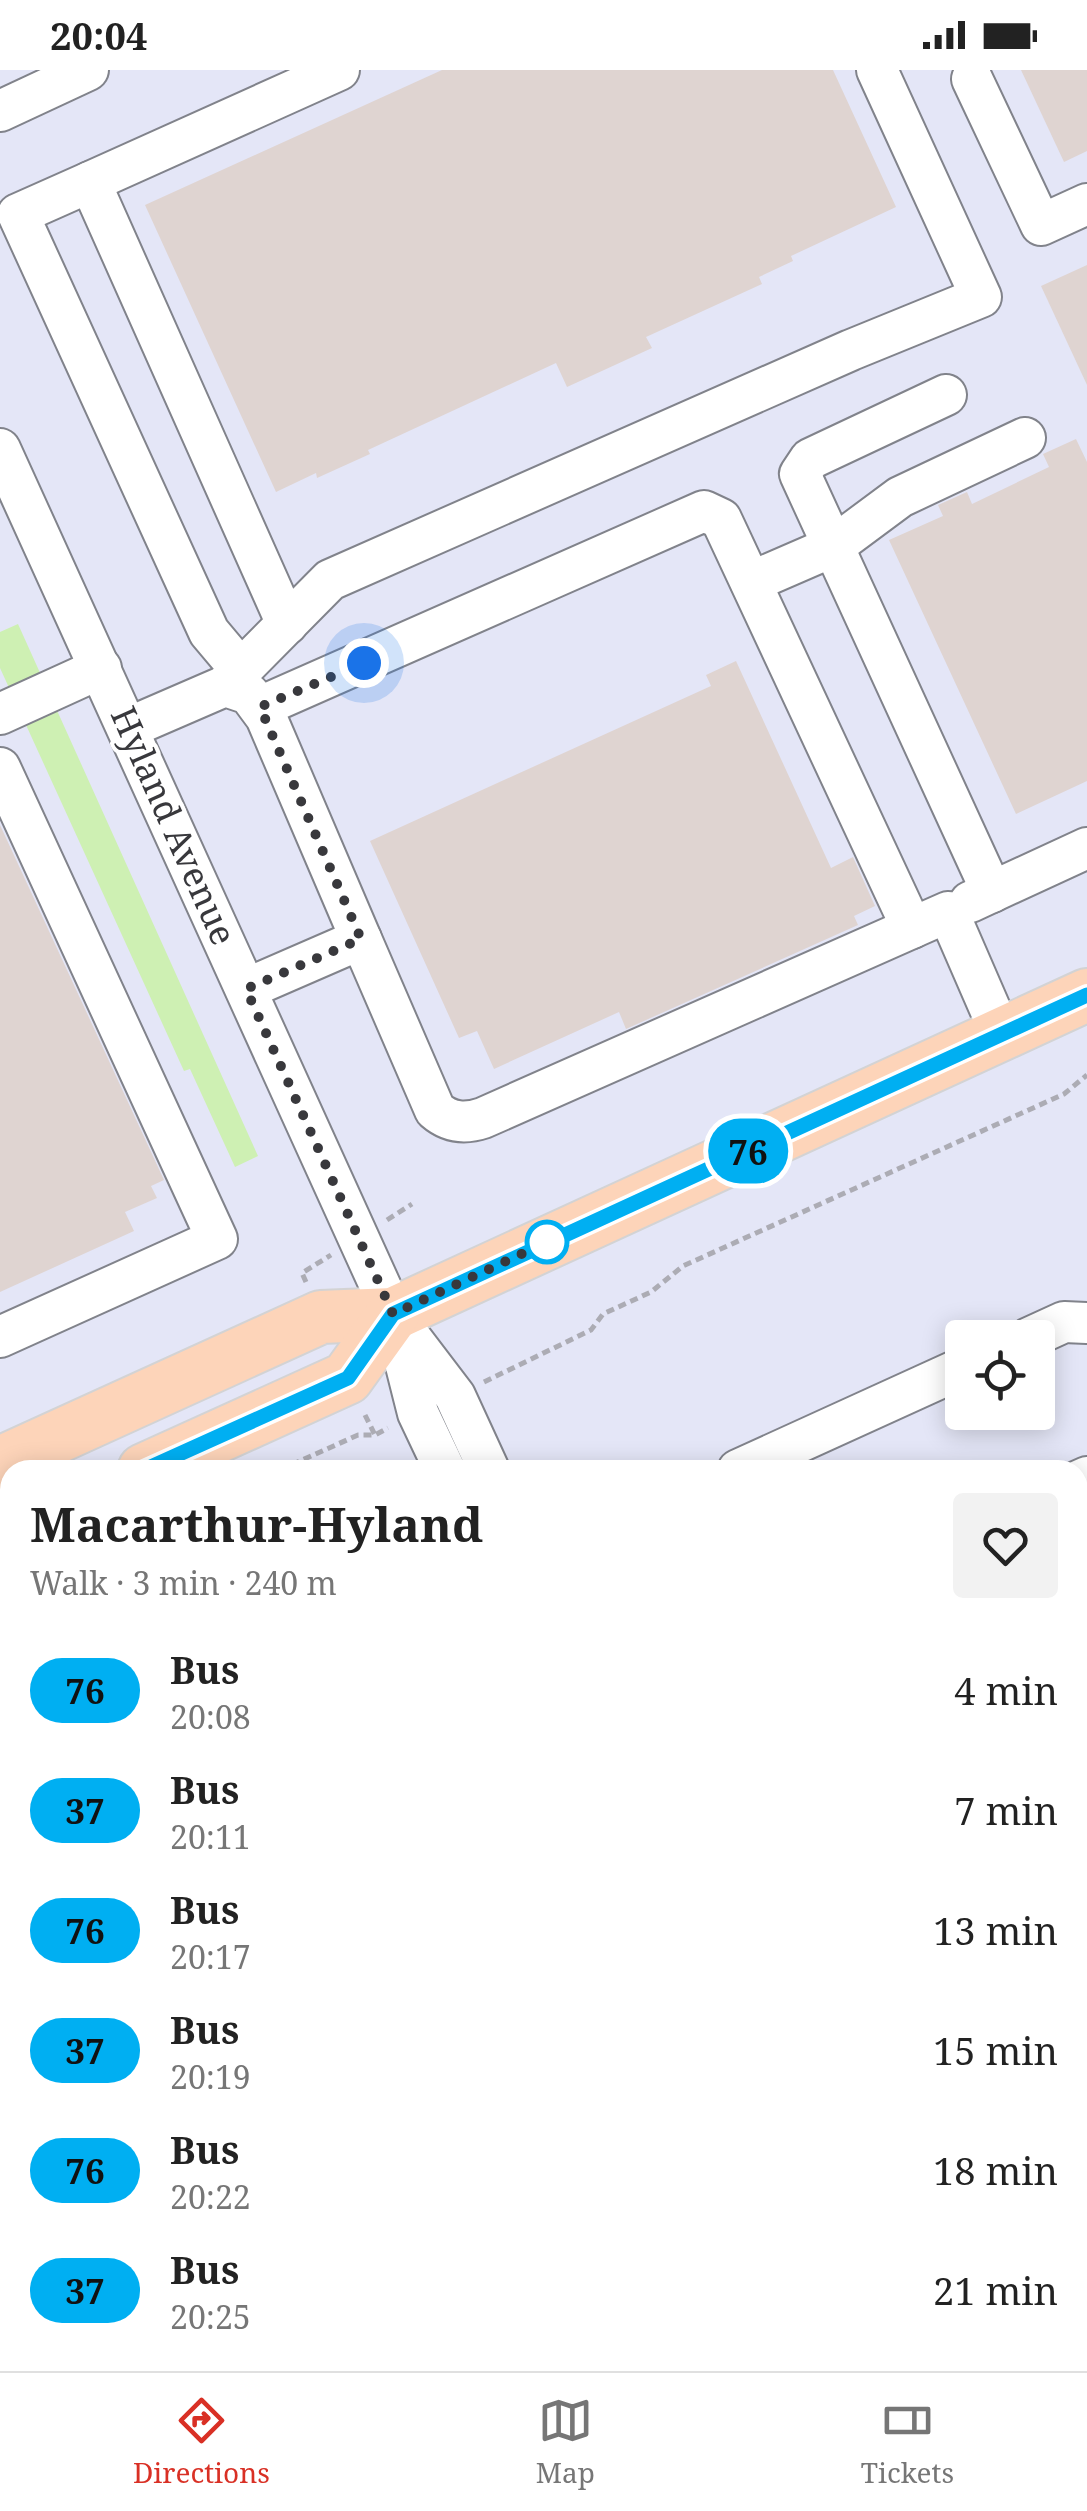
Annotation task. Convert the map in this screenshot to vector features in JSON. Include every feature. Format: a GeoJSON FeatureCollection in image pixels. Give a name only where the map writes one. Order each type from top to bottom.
{"type":"FeatureCollection","features":[{"type":"Feature","properties":{"kind":"main road"},"geometry":{"type":"LineString","coordinates":[[9,1460],[321,1317],[393,1314],[1087,995]]}},
{"type":"Feature","properties":{"kind":"main road"},"geometry":{"type":"LineString","coordinates":[[166,1460],[348,1378],[393,1314]]}},
{"type":"Feature","properties":{"kind":"street"},"geometry":{"type":"LineString","coordinates":[[0,111],[88,70]]}},
{"type":"Feature","properties":{"kind":"street"},"geometry":{"type":"LineString","coordinates":[[338,70],[18,214],[209,632],[233,678],[260,707],[435,1110],[444,1118],[471,1122],[1087,848]]}},
{"type":"Feature","properties":{"kind":"street"},"geometry":{"type":"LineString","coordinates":[[128,728],[233,678],[330,580],[980,297],[878,70]]}},
{"type":"Feature","properties":{"kind":"street"},"geometry":{"type":"LineString","coordinates":[[972,79],[1040,225],[1087,204]]}},
{"type":"Feature","properties":{"kind":"street"},"geometry":{"type":"LineString","coordinates":[[90,182],[287,624]]}},
{"type":"Feature","properties":{"kind":"street"},"geometry":{"type":"LineString","coordinates":[[946,395],[810,459],[800,474],[992,892]]}},
{"type":"Feature","properties":{"kind":"street"},"geometry":{"type":"LineString","coordinates":[[751,582],[834,546],[900,497],[1026,438]]}},
{"type":"Feature","properties":{"kind":"street","name":"Hyland Avenue"},"geometry":{"type":"LineString","coordinates":[[0,448],[9,494],[101,668],[393,1314]]}},
{"type":"Feature","properties":{"kind":"street"},"geometry":{"type":"LineString","coordinates":[[260,707],[704,511],[721,519],[930,920],[1001,1034]]}},
{"type":"Feature","properties":{"kind":"street"},"geometry":{"type":"LineString","coordinates":[[0,714],[101,668]]}},
{"type":"Feature","properties":{"kind":"street"},"geometry":{"type":"LineString","coordinates":[[0,768],[217,1239],[0,1338]]}},
{"type":"Feature","properties":{"kind":"street"},"geometry":{"type":"LineString","coordinates":[[246,989],[361,939]]}},
{"type":"Feature","properties":{"kind":"street"},"geometry":{"type":"LineString","coordinates":[[393,1314],[455,1396],[484,1460]]}},
{"type":"Feature","properties":{"kind":"street"},"geometry":{"type":"LineString","coordinates":[[393,1314],[418,1414],[440,1460]]}},
{"type":"Feature","properties":{"kind":"street"},"geometry":{"type":"LineString","coordinates":[[1055,1326],[1064,1322],[1087,1323]]}},
{"type":"Feature","properties":{"kind":"street"},"geometry":{"type":"LineString","coordinates":[[760,1460],[945,1376]]}},
{"type":"Feature","properties":{"kind":"path"},"geometry":{"type":"LineString","coordinates":[[455,1396],[592,1330],[603,1314],[651,1292],[684,1266],[1064,1094],[1087,1075]]}},
{"type":"Feature","properties":{"kind":"path"},"geometry":{"type":"LineString","coordinates":[[302,1460],[358,1435],[375,1435],[418,1414]]}},
{"type":"Feature","properties":{"kind":"shaded area"},"geometry":{"type":"Polygon","coordinates":[[[0,70],[1087,70],[1087,1460],[0,1460],[0,70]]]}},
{"type":"Feature","properties":{"kind":"green space"},"geometry":{"type":"Polygon","coordinates":[[[18,624],[258,1156],[235,1167],[190,1069],[184,1071],[0,668],[0,632],[18,624]]]}},
{"type":"Feature","properties":{"kind":"building"},"geometry":{"type":"Polygon","coordinates":[[[442,70],[833,70],[896,207],[791,256],[793,261],[759,277],[762,284],[646,337],[652,348],[567,387],[556,363],[368,450],[370,454],[276,492],[145,205],[442,70]]]}},
{"type":"Feature","properties":{"kind":"building"},"geometry":{"type":"Polygon","coordinates":[[[1021,70],[1087,70],[1087,151],[1064,162],[1021,70]]]}},
{"type":"Feature","properties":{"kind":"building"},"geometry":{"type":"Polygon","coordinates":[[[1087,265],[1087,385],[1041,286],[1087,265]]]}},
{"type":"Feature","properties":{"kind":"building"},"geometry":{"type":"Polygon","coordinates":[[[1076,439],[1087,462],[1087,781],[1016,814],[889,540],[943,516],[938,505],[967,492],[972,504],[1049,467],[1043,454],[1076,439]]]}},
{"type":"Feature","properties":{"kind":"building"},"geometry":{"type":"Polygon","coordinates":[[[736,661],[831,868],[853,857],[875,906],[854,916],[858,925],[626,1029],[619,1012],[494,1069],[477,1031],[459,1038],[370,841],[711,686],[706,675],[736,661]]]}},
{"type":"Feature","properties":{"kind":"building"},"geometry":{"type":"Polygon","coordinates":[[[0,825],[164,1180],[151,1186],[157,1198],[125,1212],[134,1231],[0,1292],[0,825]]]}},
{"type":"Feature","properties":{"kind":"bus line","name":"76"},"geometry":{"type":"LineString","coordinates":[[166,1460],[348,1378],[393,1314],[1087,995]]}},
{"type":"Feature","properties":{"kind":"route"},"geometry":{"type":"LineString","coordinates":[[364,663],[260,707],[361,939],[246,989],[393,1314],[547,1242]]}}]}
